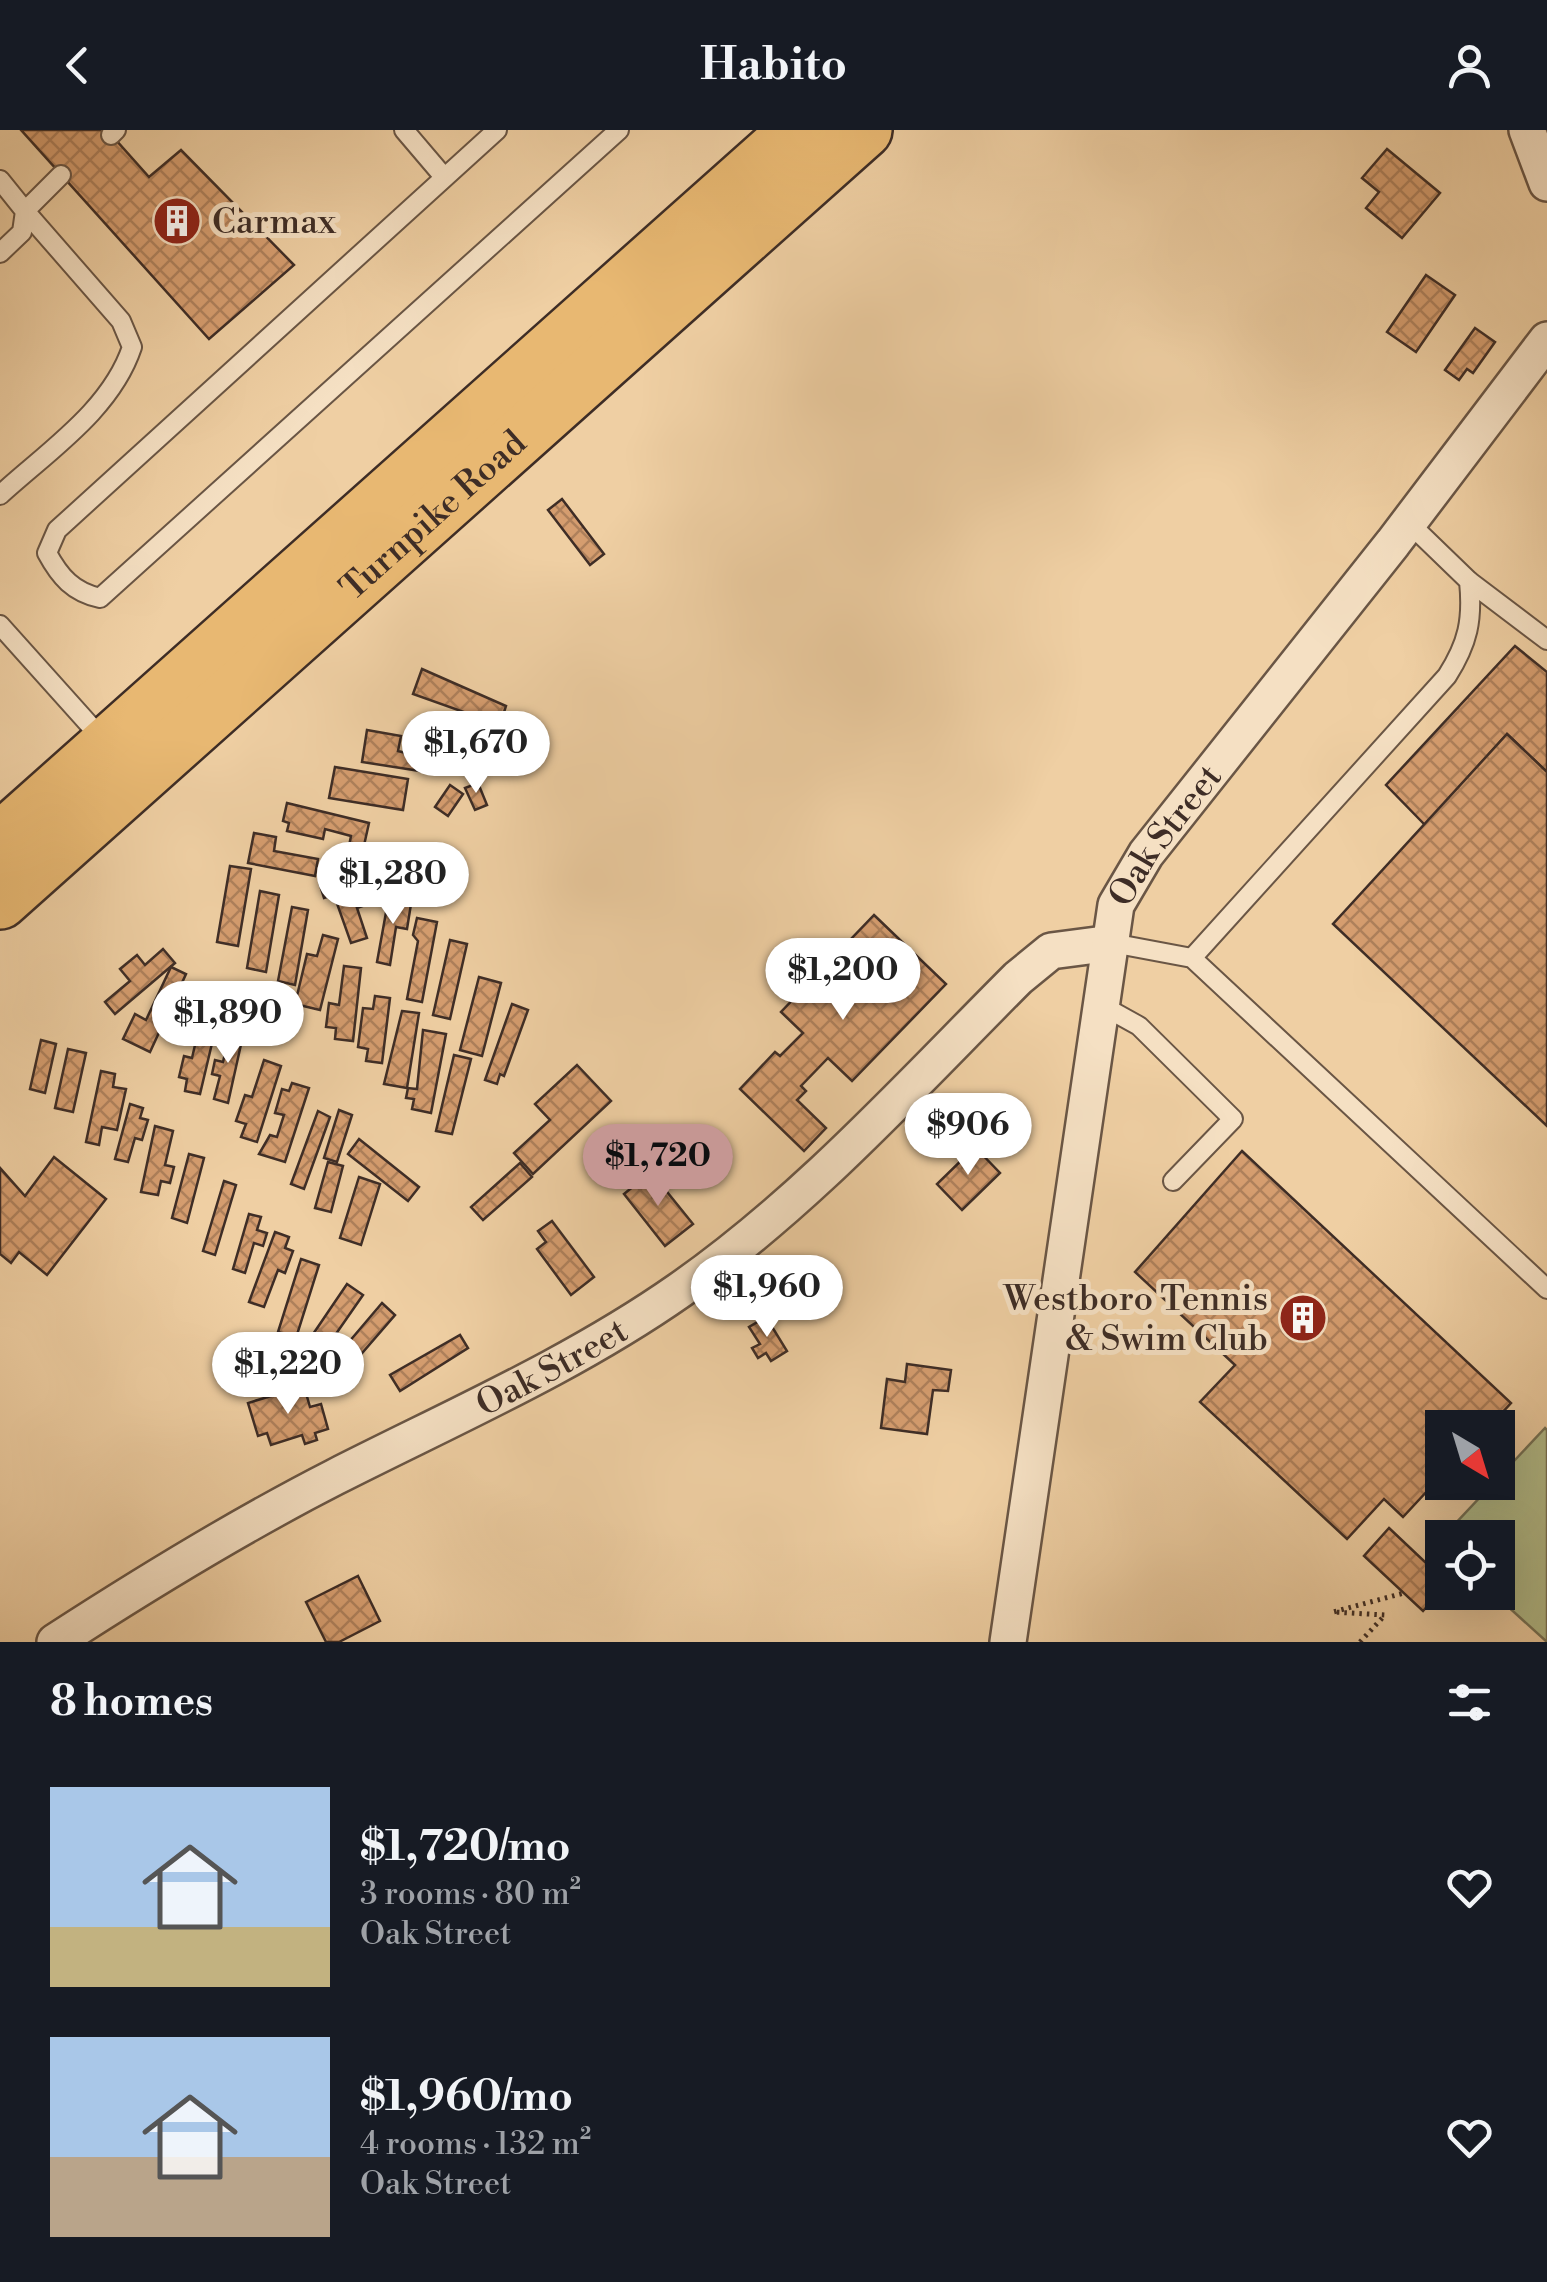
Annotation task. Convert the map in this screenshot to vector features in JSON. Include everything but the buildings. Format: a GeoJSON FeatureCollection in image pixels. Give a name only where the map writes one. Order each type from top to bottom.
{"type":"FeatureCollection","features":[{"type":"Feature","properties":{"kind":"highway","name":"Turnpike Road"},"geometry":{"type":"LineString","coordinates":[[3,834],[798,130]]}},
{"type":"Feature","properties":{"kind":"highway","name":"Turnpike Road"},"geometry":{"type":"LineString","coordinates":[[0,901],[864,130]]}},
{"type":"Feature","properties":{"kind":"street"},"geometry":{"type":"LineString","coordinates":[[1527,130],[1547,183]]}},
{"type":"Feature","properties":{"kind":"street","name":"Oak Street"},"geometry":{"type":"LineString","coordinates":[[56,1642],[156,1577],[315,1488],[584,1349],[678,1292],[784,1211],[1018,978],[1051,952],[1112,943],[1116,906],[1146,854],[1409,523],[1547,340]]}},
{"type":"Feature","properties":{"kind":"street"},"geometry":{"type":"LineString","coordinates":[[1008,1642],[1112,943]]}},
{"type":"Feature","properties":{"kind":"lane"},"geometry":{"type":"LineString","coordinates":[[404,130],[444,177]]}},
{"type":"Feature","properties":{"kind":"lane"},"geometry":{"type":"LineString","coordinates":[[497,130],[57,530],[47,554],[58,574],[80,593],[100,598],[618,130]]}},
{"type":"Feature","properties":{"kind":"lane"},"geometry":{"type":"LineString","coordinates":[[0,253],[22,232],[25,211],[62,176]]}},
{"type":"Feature","properties":{"kind":"lane"},"geometry":{"type":"LineString","coordinates":[[0,180],[122,322],[132,347],[123,374],[97,406],[0,495]]}},
{"type":"Feature","properties":{"kind":"lane"},"geometry":{"type":"LineString","coordinates":[[1409,523],[1469,581],[1547,640]]}},
{"type":"Feature","properties":{"kind":"lane"},"geometry":{"type":"LineString","coordinates":[[1192,958],[1447,676],[1466,646],[1472,616],[1469,581]]}},
{"type":"Feature","properties":{"kind":"lane"},"geometry":{"type":"LineString","coordinates":[[0,625],[107,745]]}},
{"type":"Feature","properties":{"kind":"lane"},"geometry":{"type":"LineString","coordinates":[[1112,943],[1192,958],[1547,1289]]}},
{"type":"Feature","properties":{"kind":"lane"},"geometry":{"type":"LineString","coordinates":[[1103,1006],[1138,1026],[1233,1119],[1173,1181]]}},
{"type":"Feature","properties":{"kind":"path"},"geometry":{"type":"LineString","coordinates":[[1360,1642],[1385,1615],[1333,1612],[1404,1593]]}},
{"type":"Feature","properties":{"kind":"green space"},"geometry":{"type":"Polygon","coordinates":[[[1547,1430],[1547,1642],[1512,1610],[1515,1610],[1515,1520],[1459,1520],[1477,1500],[1515,1500],[1515,1460],[1547,1430]]]}},
{"type":"Feature","properties":{"kind":"place","name":"Carmax"},"geometry":{"type":"Point","coordinates":[177,221]}},
{"type":"Feature","properties":{"kind":"place","name":"Westboro Tennis & Swim Club"},"geometry":{"type":"Point","coordinates":[1303,1318]}}]}
